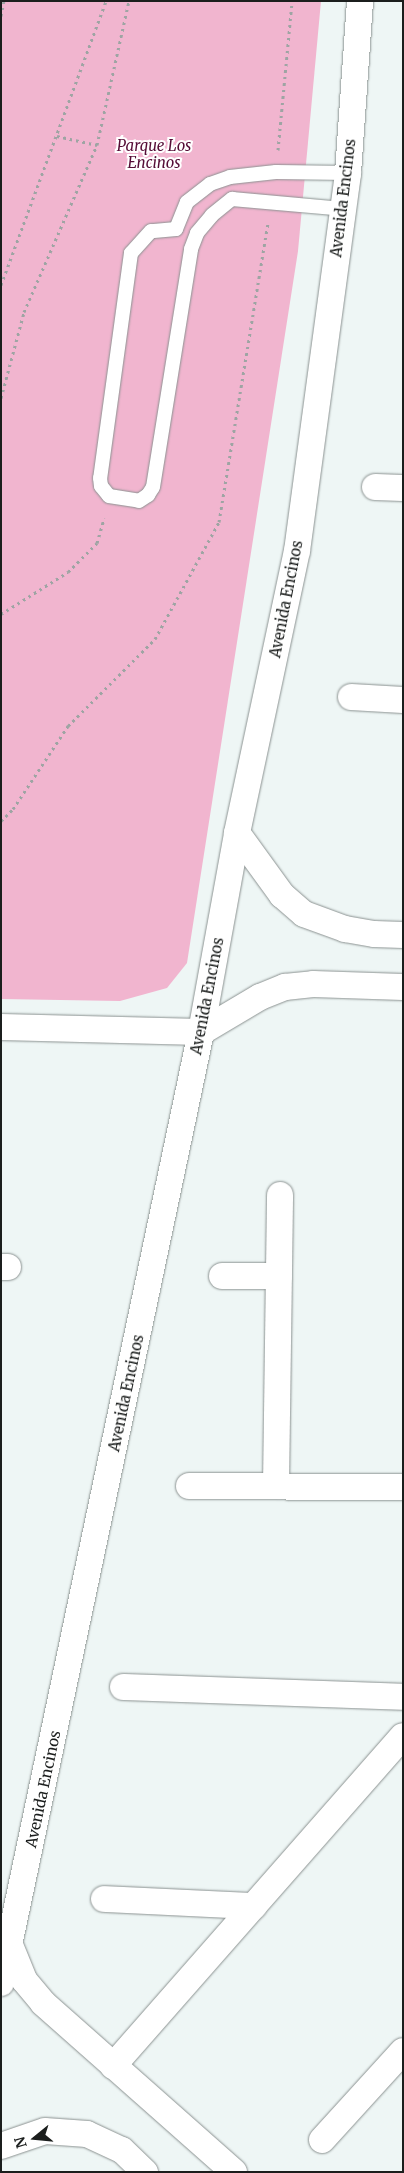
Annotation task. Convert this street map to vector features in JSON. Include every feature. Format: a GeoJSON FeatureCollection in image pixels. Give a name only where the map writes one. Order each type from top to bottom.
{"type":"FeatureCollection","features":[{"type":"Feature","properties":{"kind":"street","name":"Avenida Encinos"},"geometry":{"type":"LineString","coordinates":[[1,1983],[201,1032],[237,833],[297,551],[348,174],[360,1]]}},
{"type":"Feature","properties":{"kind":"street"},"geometry":{"type":"LineString","coordinates":[[375,487],[403,488]]}},
{"type":"Feature","properties":{"kind":"street"},"geometry":{"type":"LineString","coordinates":[[351,697],[403,700]]}},
{"type":"Feature","properties":{"kind":"street"},"geometry":{"type":"LineString","coordinates":[[237,833],[282,895],[304,914],[346,929],[374,934],[403,935]]}},
{"type":"Feature","properties":{"kind":"street"},"geometry":{"type":"LineString","coordinates":[[1,1027],[201,1032],[260,997],[285,987],[313,984],[403,987]]}},
{"type":"Feature","properties":{"kind":"street"},"geometry":{"type":"LineString","coordinates":[[276,1486],[280,1195]]}},
{"type":"Feature","properties":{"kind":"street"},"geometry":{"type":"LineString","coordinates":[[222,1276],[279,1276]]}},
{"type":"Feature","properties":{"kind":"street"},"geometry":{"type":"LineString","coordinates":[[189,1486],[403,1487]]}},
{"type":"Feature","properties":{"kind":"street"},"geometry":{"type":"LineString","coordinates":[[123,1687],[403,1697]]}},
{"type":"Feature","properties":{"kind":"street"},"geometry":{"type":"LineString","coordinates":[[113,2066],[403,1736]]}},
{"type":"Feature","properties":{"kind":"street"},"geometry":{"type":"LineString","coordinates":[[104,1899],[254,1906]]}},
{"type":"Feature","properties":{"kind":"street"},"geometry":{"type":"LineString","coordinates":[[10,1945],[24,1980],[43,2003],[234,2172]]}},
{"type":"Feature","properties":{"kind":"street"},"geometry":{"type":"LineString","coordinates":[[322,2140],[401,2058]]}},
{"type":"Feature","properties":{"kind":"street"},"geometry":{"type":"LineString","coordinates":[[1,2146],[45,2131],[87,2134],[122,2150],[145,2172]]}},
{"type":"Feature","properties":{"kind":"lane"},"geometry":{"type":"LineString","coordinates":[[176,229],[187,202],[210,184],[230,177],[276,172],[348,174]]}},
{"type":"Feature","properties":{"kind":"lane"},"geometry":{"type":"LineString","coordinates":[[176,229],[151,231],[131,253],[100,478],[101,486],[110,496],[139,501],[148,495],[153,487],[191,249],[197,233],[212,215],[232,199],[343,210]]}},
{"type":"Feature","properties":{"kind":"lane"},"geometry":{"type":"LineString","coordinates":[[176,229],[191,249]]}},
{"type":"Feature","properties":{"kind":"path"},"geometry":{"type":"LineString","coordinates":[[1,16],[4,1]]}},
{"type":"Feature","properties":{"kind":"path"},"geometry":{"type":"LineString","coordinates":[[1,285],[106,1]]}},
{"type":"Feature","properties":{"kind":"path"},"geometry":{"type":"LineString","coordinates":[[1,398],[24,312],[97,144],[129,1]]}},
{"type":"Feature","properties":{"kind":"path"},"geometry":{"type":"LineString","coordinates":[[276,172],[292,1]]}},
{"type":"Feature","properties":{"kind":"path"},"geometry":{"type":"LineString","coordinates":[[56,136],[97,144]]}},
{"type":"Feature","properties":{"kind":"path"},"geometry":{"type":"LineString","coordinates":[[1,821],[13,809],[68,726],[155,639],[219,522],[271,202]]}},
{"type":"Feature","properties":{"kind":"path"},"geometry":{"type":"LineString","coordinates":[[1,614],[68,572],[97,543],[110,496]]}},
{"type":"Feature","properties":{"kind":"green space","name":"Parque Los Encinos"},"geometry":{"type":"Polygon","coordinates":[[[1,1],[321,1],[298,251],[187,963],[167,988],[120,1001],[1,999],[1,1]]]}}]}
